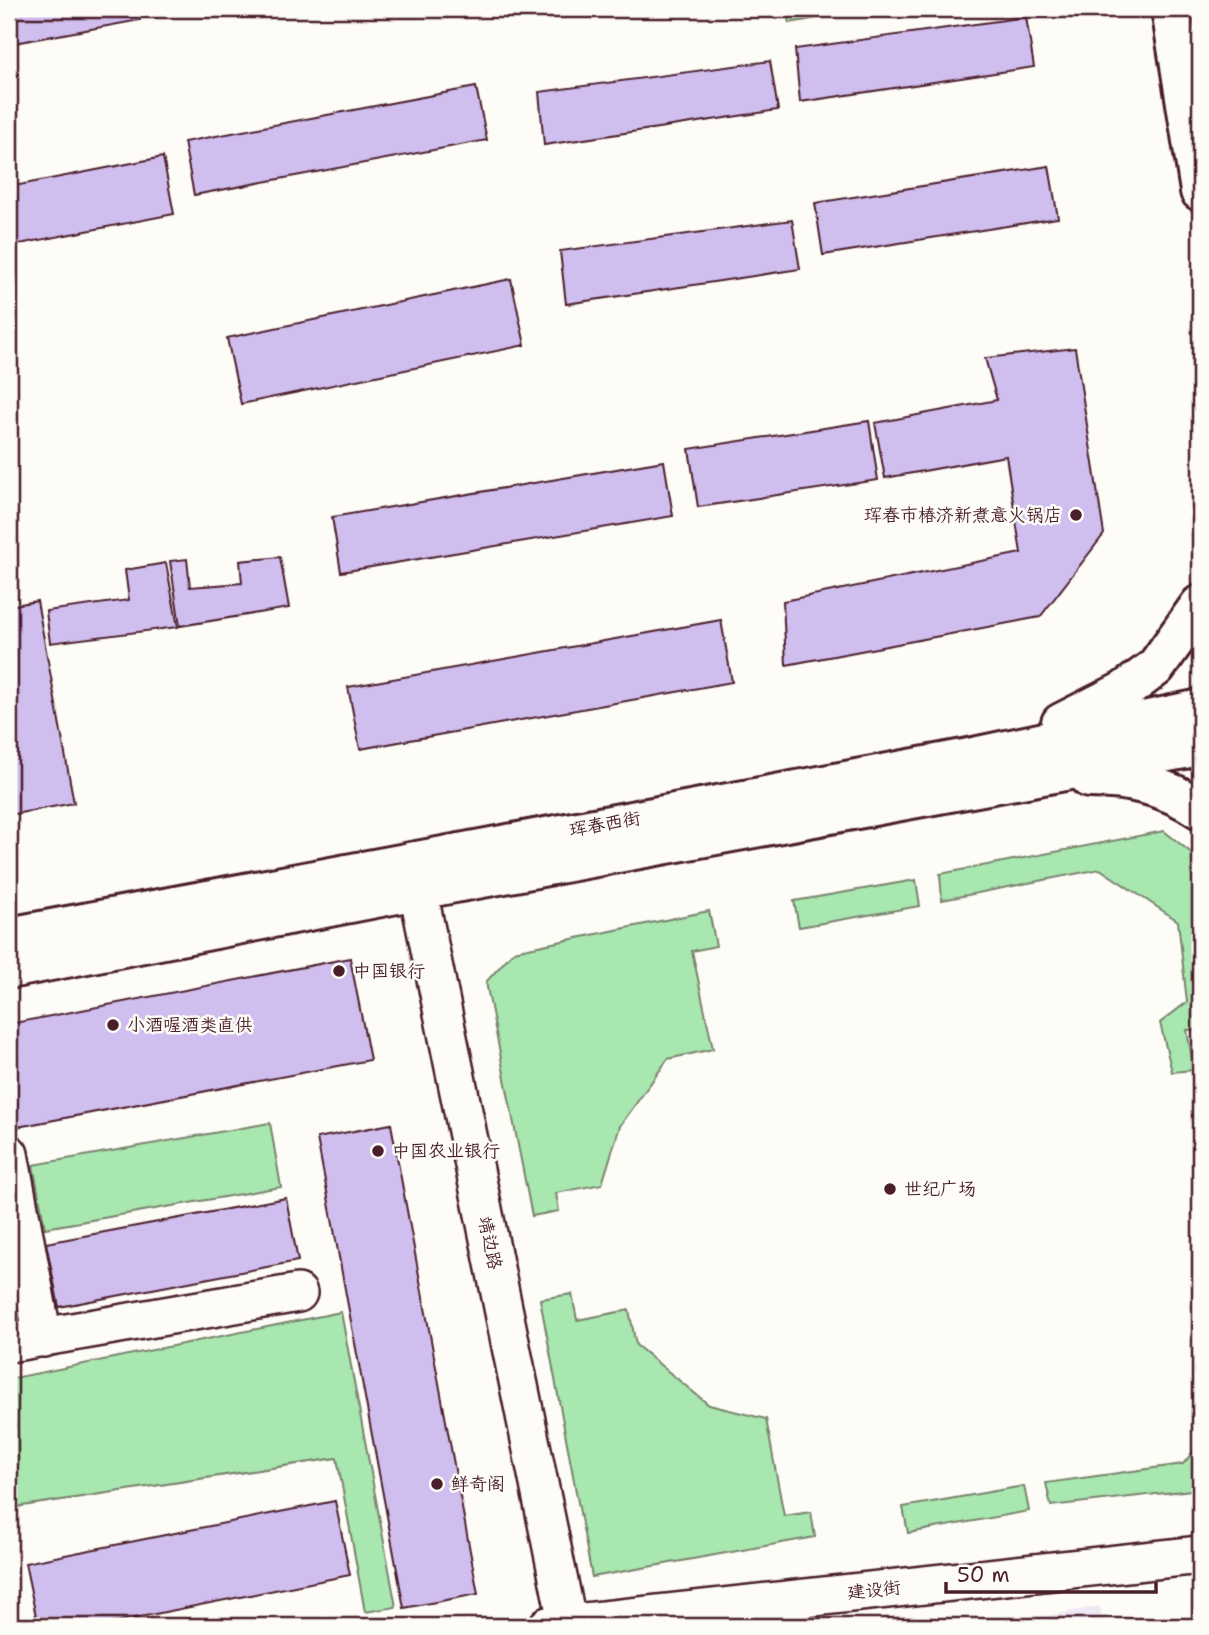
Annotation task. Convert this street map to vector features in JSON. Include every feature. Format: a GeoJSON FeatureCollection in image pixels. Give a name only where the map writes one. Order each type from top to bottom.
{"type":"FeatureCollection","features":[{"type":"Feature","properties":{"kind":"main road"},"geometry":{"type":"LineString","coordinates":[[1171,9],[1200,191]]}},
{"type":"Feature","properties":{"kind":"main road"},"geometry":{"type":"LineString","coordinates":[[964,759],[1079,717],[1124,691],[1156,667],[1200,605]]}},
{"type":"Feature","properties":{"kind":"main road","name":"珲春西街"},"geometry":{"type":"LineString","coordinates":[[9,969],[414,875],[1200,709]]}},
{"type":"Feature","properties":{"kind":"main road","name":"珲春西街"},"geometry":{"type":"LineString","coordinates":[[9,937],[414,875],[1200,746]]}},
{"type":"Feature","properties":{"kind":"main road"},"geometry":{"type":"LineString","coordinates":[[1027,776],[1125,778],[1178,794],[1200,809]]}},
{"type":"Feature","properties":{"kind":"street","name":"靖边路"},"geometry":{"type":"LineString","coordinates":[[414,875],[561,1625]]}},
{"type":"Feature","properties":{"kind":"street"},"geometry":{"type":"LineString","coordinates":[[9,1154],[26,1340],[298,1293]]}},
{"type":"Feature","properties":{"kind":"street","name":"建设街"},"geometry":{"type":"LineString","coordinates":[[561,1625],[1200,1555]]}},
{"type":"Feature","properties":{"kind":"shaded area"},"geometry":{"type":"Polygon","coordinates":[[[1100,1606],[1103,1626],[991,1626],[1100,1606]]]}},
{"type":"Feature","properties":{"kind":"green space"},"geometry":{"type":"Polygon","coordinates":[[[786,9],[869,9],[789,23],[786,9]]]}},
{"type":"Feature","properties":{"kind":"green space"},"geometry":{"type":"Polygon","coordinates":[[[1164,831],[1199,859],[1200,872],[1200,1029],[1187,1030],[1194,1070],[1172,1072],[1160,1023],[1187,1002],[1178,921],[1100,869],[942,900],[940,874],[1164,831]]]}},
{"type":"Feature","properties":{"kind":"green space"},"geometry":{"type":"Polygon","coordinates":[[[916,880],[920,906],[799,927],[794,901],[916,880]]]}},
{"type":"Feature","properties":{"kind":"green space"},"geometry":{"type":"Polygon","coordinates":[[[709,911],[716,946],[692,951],[713,1049],[668,1059],[620,1126],[602,1184],[556,1193],[559,1211],[532,1216],[486,982],[514,951],[709,911]]]}},
{"type":"Feature","properties":{"kind":"green space"},"geometry":{"type":"Polygon","coordinates":[[[270,1123],[281,1187],[45,1228],[33,1165],[270,1123]]]}},
{"type":"Feature","properties":{"kind":"green space"},"geometry":{"type":"Polygon","coordinates":[[[572,1294],[577,1320],[629,1310],[636,1345],[709,1405],[766,1419],[784,1516],[811,1512],[815,1537],[592,1577],[540,1299],[572,1294]]]}},
{"type":"Feature","properties":{"kind":"green space"},"geometry":{"type":"Polygon","coordinates":[[[341,1312],[396,1607],[365,1612],[337,1458],[9,1508],[9,1379],[341,1312]]]}},
{"type":"Feature","properties":{"kind":"green space"},"geometry":{"type":"Polygon","coordinates":[[[1200,1444],[1200,1489],[1051,1506],[1046,1483],[1183,1464],[1200,1444]]]}},
{"type":"Feature","properties":{"kind":"green space"},"geometry":{"type":"Polygon","coordinates":[[[1024,1486],[1029,1511],[908,1533],[903,1507],[1024,1486]]]}},
{"type":"Feature","properties":{"kind":"building"},"geometry":{"type":"Polygon","coordinates":[[[9,9],[138,9],[140,20],[9,44],[9,9]]]}},
{"type":"Feature","properties":{"kind":"building"},"geometry":{"type":"Polygon","coordinates":[[[1026,17],[1034,67],[800,102],[795,49],[1026,17]]]}},
{"type":"Feature","properties":{"kind":"building"},"geometry":{"type":"Polygon","coordinates":[[[770,61],[778,110],[544,145],[539,92],[770,61]]]}},
{"type":"Feature","properties":{"kind":"building"},"geometry":{"type":"Polygon","coordinates":[[[476,87],[487,140],[194,195],[184,142],[476,87]]]}},
{"type":"Feature","properties":{"kind":"building"},"geometry":{"type":"Polygon","coordinates":[[[163,157],[174,214],[9,246],[9,187],[163,157]]]}},
{"type":"Feature","properties":{"kind":"building"},"geometry":{"type":"Polygon","coordinates":[[[1049,166],[1058,218],[823,255],[815,203],[1049,166]]]}},
{"type":"Feature","properties":{"kind":"building"},"geometry":{"type":"Polygon","coordinates":[[[792,220],[800,269],[566,304],[560,251],[792,220]]]}},
{"type":"Feature","properties":{"kind":"building"},"geometry":{"type":"Polygon","coordinates":[[[511,279],[525,345],[241,404],[227,338],[511,279]]]}},
{"type":"Feature","properties":{"kind":"building"},"geometry":{"type":"Polygon","coordinates":[[[1075,348],[1104,534],[1040,617],[786,665],[783,601],[1021,553],[1006,456],[885,478],[875,423],[997,400],[985,358],[1075,348]]]}},
{"type":"Feature","properties":{"kind":"building"},"geometry":{"type":"Polygon","coordinates":[[[869,421],[878,480],[698,507],[689,449],[869,421]]]}},
{"type":"Feature","properties":{"kind":"building"},"geometry":{"type":"Polygon","coordinates":[[[664,461],[673,516],[341,572],[332,517],[664,461]]]}},
{"type":"Feature","properties":{"kind":"building"},"geometry":{"type":"Polygon","coordinates":[[[280,557],[289,608],[180,626],[170,561],[187,559],[190,587],[242,583],[240,561],[280,557]]]}},
{"type":"Feature","properties":{"kind":"building"},"geometry":{"type":"Polygon","coordinates":[[[166,563],[178,627],[50,643],[46,611],[129,600],[125,570],[166,563]]]}},
{"type":"Feature","properties":{"kind":"building"},"geometry":{"type":"Polygon","coordinates":[[[37,601],[74,803],[9,815],[9,606],[37,601]]]}},
{"type":"Feature","properties":{"kind":"building"},"geometry":{"type":"Polygon","coordinates":[[[721,620],[732,682],[360,749],[348,687],[721,620]]]}},
{"type":"Feature","properties":{"kind":"building"},"geometry":{"type":"Polygon","coordinates":[[[350,958],[370,1060],[12,1128],[9,1109],[9,1024],[350,958]]]}},
{"type":"Feature","properties":{"kind":"building"},"geometry":{"type":"Polygon","coordinates":[[[391,1124],[478,1594],[404,1608],[317,1138],[391,1124]]]}},
{"type":"Feature","properties":{"kind":"building"},"geometry":{"type":"Polygon","coordinates":[[[286,1198],[298,1261],[59,1307],[46,1243],[286,1198]]]}},
{"type":"Feature","properties":{"kind":"building"},"geometry":{"type":"Polygon","coordinates":[[[19,1263],[29,1318],[9,1322],[9,1264],[19,1263]]]}},
{"type":"Feature","properties":{"kind":"building"},"geometry":{"type":"Polygon","coordinates":[[[335,1501],[350,1575],[95,1626],[38,1626],[25,1563],[335,1501]]]}},
{"type":"Feature","properties":{"kind":"place","name":"珲春市椿济新煮意火锅店"},"geometry":{"type":"Point","coordinates":[1076,515]}},
{"type":"Feature","properties":{"kind":"place","name":"中国银行"},"geometry":{"type":"Point","coordinates":[339,971]}},
{"type":"Feature","properties":{"kind":"place","name":"小酒喔酒类直供"},"geometry":{"type":"Point","coordinates":[113,1025]}},
{"type":"Feature","properties":{"kind":"place","name":"中国农业银行"},"geometry":{"type":"Point","coordinates":[378,1151]}},
{"type":"Feature","properties":{"kind":"place","name":"世纪广场"},"geometry":{"type":"Point","coordinates":[890,1189]}},
{"type":"Feature","properties":{"kind":"place","name":"鲜奇阁"},"geometry":{"type":"Point","coordinates":[437,1484]}}]}
